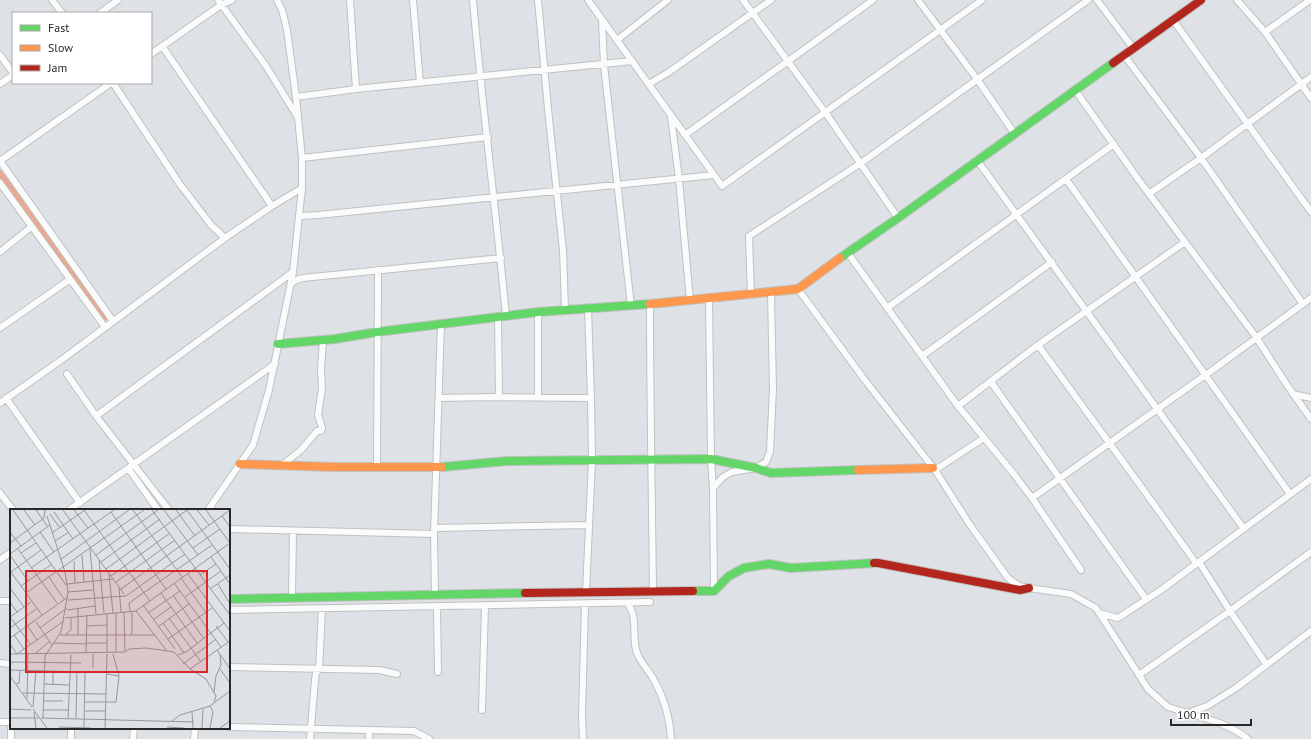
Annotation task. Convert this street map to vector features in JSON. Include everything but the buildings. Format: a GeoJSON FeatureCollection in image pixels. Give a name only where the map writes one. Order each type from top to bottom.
{"type":"FeatureCollection","features":[{"type":"Feature","properties":{"kind":"street"},"geometry":{"type":"LineString","coordinates":[[52,0],[61,12]]}},
{"type":"Feature","properties":{"kind":"street"},"geometry":{"type":"LineString","coordinates":[[101,12],[118,0]]}},
{"type":"Feature","properties":{"kind":"street"},"geometry":{"type":"LineString","coordinates":[[152,53],[220,2],[232,0]]}},
{"type":"Feature","properties":{"kind":"street"},"geometry":{"type":"LineString","coordinates":[[209,509],[253,445],[269,390],[293,272],[302,188],[302,158],[299,118],[287,30],[278,0]]}},
{"type":"Feature","properties":{"kind":"street"},"geometry":{"type":"LineString","coordinates":[[350,0],[356,89]]}},
{"type":"Feature","properties":{"kind":"street"},"geometry":{"type":"LineString","coordinates":[[413,0],[420,83]]}},
{"type":"Feature","properties":{"kind":"street"},"geometry":{"type":"LineString","coordinates":[[473,0],[480,77],[501,258],[502,316],[499,397]]}},
{"type":"Feature","properties":{"kind":"street"},"geometry":{"type":"LineString","coordinates":[[538,0],[563,250],[565,309]]}},
{"type":"Feature","properties":{"kind":"street"},"geometry":{"type":"LineString","coordinates":[[588,0],[722,186],[982,0]]}},
{"type":"Feature","properties":{"kind":"street"},"geometry":{"type":"LineString","coordinates":[[617,40],[668,0]]}},
{"type":"Feature","properties":{"kind":"street"},"geometry":{"type":"LineString","coordinates":[[743,0],[825,112],[898,218]]}},
{"type":"Feature","properties":{"kind":"street"},"geometry":{"type":"LineString","coordinates":[[649,84],[669,72],[771,0]]}},
{"type":"Feature","properties":{"kind":"street"},"geometry":{"type":"LineString","coordinates":[[685,135],[873,0]]}},
{"type":"Feature","properties":{"kind":"street"},"geometry":{"type":"LineString","coordinates":[[918,0],[1014,133]]}},
{"type":"Feature","properties":{"kind":"street"},"geometry":{"type":"LineString","coordinates":[[751,295],[748,236],[861,163],[1088,0]]}},
{"type":"Feature","properties":{"kind":"street"},"geometry":{"type":"LineString","coordinates":[[1097,0],[1133,48]]}},
{"type":"Feature","properties":{"kind":"street"},"geometry":{"type":"LineString","coordinates":[[278,344],[323,340],[565,309],[631,306],[771,293],[798,289],[847,252],[898,218],[1014,133],[1201,0]]}},
{"type":"Feature","properties":{"kind":"street"},"geometry":{"type":"LineString","coordinates":[[1237,0],[1265,32],[1311,98]]}},
{"type":"Feature","properties":{"kind":"street"},"geometry":{"type":"LineString","coordinates":[[1265,32],[1310,0]]}},
{"type":"Feature","properties":{"kind":"street"},"geometry":{"type":"LineString","coordinates":[[220,2],[266,66],[299,118]]}},
{"type":"Feature","properties":{"kind":"street"},"geometry":{"type":"LineString","coordinates":[[602,19],[604,65],[631,306]]}},
{"type":"Feature","properties":{"kind":"street"},"geometry":{"type":"LineString","coordinates":[[1173,20],[1311,212]]}},
{"type":"Feature","properties":{"kind":"street"},"geometry":{"type":"LineString","coordinates":[[162,46],[272,206]]}},
{"type":"Feature","properties":{"kind":"street"},"geometry":{"type":"LineString","coordinates":[[0,55],[12,73]]}},
{"type":"Feature","properties":{"kind":"street"},"geometry":{"type":"LineString","coordinates":[[1124,55],[1201,158],[1303,304]]}},
{"type":"Feature","properties":{"kind":"street"},"geometry":{"type":"LineString","coordinates":[[296,97],[356,89],[632,61]]}},
{"type":"Feature","properties":{"kind":"street"},"geometry":{"type":"LineString","coordinates":[[0,84],[12,75]]}},
{"type":"Feature","properties":{"kind":"street"},"geometry":{"type":"LineString","coordinates":[[1150,193],[1201,158],[1311,77]]}},
{"type":"Feature","properties":{"kind":"street"},"geometry":{"type":"LineString","coordinates":[[111,84],[0,161],[113,321]]}},
{"type":"Feature","properties":{"kind":"street"},"geometry":{"type":"LineString","coordinates":[[113,84],[179,183],[211,224],[225,238]]}},
{"type":"Feature","properties":{"kind":"street"},"geometry":{"type":"LineString","coordinates":[[1075,90],[1256,337],[1311,419]]}},
{"type":"Feature","properties":{"kind":"street"},"geometry":{"type":"LineString","coordinates":[[671,115],[679,179],[690,300]]}},
{"type":"Feature","properties":{"kind":"street"},"geometry":{"type":"LineString","coordinates":[[302,158],[488,137]]}},
{"type":"Feature","properties":{"kind":"street"},"geometry":{"type":"LineString","coordinates":[[886,308],[1114,144]]}},
{"type":"Feature","properties":{"kind":"street"},"geometry":{"type":"LineString","coordinates":[[977,160],[1244,528]]}},
{"type":"Feature","properties":{"kind":"street"},"geometry":{"type":"LineString","coordinates":[[299,216],[714,175]]}},
{"type":"Feature","properties":{"kind":"street"},"geometry":{"type":"LineString","coordinates":[[1066,179],[1290,494]]}},
{"type":"Feature","properties":{"kind":"street"},"geometry":{"type":"LineString","coordinates":[[0,183],[104,327]]}},
{"type":"Feature","properties":{"kind":"street"},"geometry":{"type":"LineString","coordinates":[[0,403],[60,361],[225,238],[272,206],[302,188]]}},
{"type":"Feature","properties":{"kind":"street"},"geometry":{"type":"LineString","coordinates":[[0,252],[31,227]]}},
{"type":"Feature","properties":{"kind":"street"},"geometry":{"type":"LineString","coordinates":[[958,406],[1038,346],[1185,242]]}},
{"type":"Feature","properties":{"kind":"street"},"geometry":{"type":"LineString","coordinates":[[847,252],[958,406],[1032,498],[1081,570]]}},
{"type":"Feature","properties":{"kind":"street"},"geometry":{"type":"LineString","coordinates":[[291,284],[296,280],[303,278],[501,258]]}},
{"type":"Feature","properties":{"kind":"street"},"geometry":{"type":"LineString","coordinates":[[922,356],[1052,262]]}},
{"type":"Feature","properties":{"kind":"street"},"geometry":{"type":"LineString","coordinates":[[377,468],[378,270]]}},
{"type":"Feature","properties":{"kind":"street"},"geometry":{"type":"LineString","coordinates":[[96,416],[293,272]]}},
{"type":"Feature","properties":{"kind":"street"},"geometry":{"type":"LineString","coordinates":[[0,328],[69,280]]}},
{"type":"Feature","properties":{"kind":"street"},"geometry":{"type":"LineString","coordinates":[[798,289],[864,379],[934,469],[970,525],[1008,578],[1019,586],[1071,594],[1096,608],[1148,689],[1168,707],[1216,721],[1242,734],[1248,739]]}},
{"type":"Feature","properties":{"kind":"street"},"geometry":{"type":"LineString","coordinates":[[713,488],[723,477],[732,472],[756,468],[766,462],[770,452],[773,389],[771,293]]}},
{"type":"Feature","properties":{"kind":"street"},"geometry":{"type":"LineString","coordinates":[[1032,498],[1109,442],[1206,375],[1311,298]]}},
{"type":"Feature","properties":{"kind":"street"},"geometry":{"type":"LineString","coordinates":[[709,299],[714,591]]}},
{"type":"Feature","properties":{"kind":"street"},"geometry":{"type":"LineString","coordinates":[[650,304],[653,592]]}},
{"type":"Feature","properties":{"kind":"street"},"geometry":{"type":"LineString","coordinates":[[586,592],[592,461],[588,308]]}},
{"type":"Feature","properties":{"kind":"street"},"geometry":{"type":"LineString","coordinates":[[538,312],[538,397]]}},
{"type":"Feature","properties":{"kind":"street"},"geometry":{"type":"LineString","coordinates":[[435,594],[434,531],[441,324]]}},
{"type":"Feature","properties":{"kind":"street"},"geometry":{"type":"LineString","coordinates":[[281,466],[301,450],[317,431],[321,431],[322,428],[318,415],[322,388],[321,369],[323,340]]}},
{"type":"Feature","properties":{"kind":"street"},"geometry":{"type":"LineString","coordinates":[[1038,346],[1198,562],[1266,664]]}},
{"type":"Feature","properties":{"kind":"street"},"geometry":{"type":"LineString","coordinates":[[71,509],[275,364]]}},
{"type":"Feature","properties":{"kind":"street"},"geometry":{"type":"LineString","coordinates":[[67,374],[131,466],[157,509]]}},
{"type":"Feature","properties":{"kind":"street"},"geometry":{"type":"LineString","coordinates":[[991,382],[1146,599]]}},
{"type":"Feature","properties":{"kind":"street"},"geometry":{"type":"LineString","coordinates":[[1293,394],[1311,398]]}},
{"type":"Feature","properties":{"kind":"street"},"geometry":{"type":"LineString","coordinates":[[6,398],[80,503]]}},
{"type":"Feature","properties":{"kind":"street"},"geometry":{"type":"LineString","coordinates":[[439,398],[591,398]]}},
{"type":"Feature","properties":{"kind":"street"},"geometry":{"type":"LineString","coordinates":[[240,464],[377,468],[437,467],[507,461],[711,459],[756,468],[771,473],[934,469],[984,438]]}},
{"type":"Feature","properties":{"kind":"street"},"geometry":{"type":"LineString","coordinates":[[131,466],[168,509]]}},
{"type":"Feature","properties":{"kind":"street"},"geometry":{"type":"LineString","coordinates":[[1099,613],[1118,618],[1161,590],[1311,480]]}},
{"type":"Feature","properties":{"kind":"street"},"geometry":{"type":"LineString","coordinates":[[0,493],[12,509]]}},
{"type":"Feature","properties":{"kind":"street"},"geometry":{"type":"LineString","coordinates":[[230,529],[293,531],[434,531],[588,525]]}},
{"type":"Feature","properties":{"kind":"street"},"geometry":{"type":"LineString","coordinates":[[292,598],[293,531]]}},
{"type":"Feature","properties":{"kind":"street"},"geometry":{"type":"LineString","coordinates":[[1139,675],[1311,552]]}},
{"type":"Feature","properties":{"kind":"street"},"geometry":{"type":"LineString","coordinates":[[0,560],[10,553]]}},
{"type":"Feature","properties":{"kind":"street"},"geometry":{"type":"LineString","coordinates":[[230,599],[435,594],[714,591],[729,576],[744,568],[769,564],[791,568],[878,563],[1020,590],[1029,588]]}},
{"type":"Feature","properties":{"kind":"street"},"geometry":{"type":"LineString","coordinates":[[0,602],[10,601]]}},
{"type":"Feature","properties":{"kind":"street"},"geometry":{"type":"LineString","coordinates":[[230,610],[650,602]]}},
{"type":"Feature","properties":{"kind":"street"},"geometry":{"type":"LineString","coordinates":[[627,603],[631,608],[633,615],[637,653],[655,682],[662,698],[670,724],[671,739]]}},
{"type":"Feature","properties":{"kind":"street"},"geometry":{"type":"LineString","coordinates":[[583,739],[582,715],[585,604]]}},
{"type":"Feature","properties":{"kind":"street"},"geometry":{"type":"LineString","coordinates":[[482,710],[485,606]]}},
{"type":"Feature","properties":{"kind":"street"},"geometry":{"type":"LineString","coordinates":[[437,607],[438,672]]}},
{"type":"Feature","properties":{"kind":"street"},"geometry":{"type":"LineString","coordinates":[[310,739],[315,680],[319,669],[322,609]]}},
{"type":"Feature","properties":{"kind":"street"},"geometry":{"type":"LineString","coordinates":[[1188,713],[1207,706],[1236,688],[1311,631]]}},
{"type":"Feature","properties":{"kind":"street"},"geometry":{"type":"LineString","coordinates":[[0,663],[10,664]]}},
{"type":"Feature","properties":{"kind":"street"},"geometry":{"type":"LineString","coordinates":[[230,667],[379,670],[397,674]]}},
{"type":"Feature","properties":{"kind":"street"},"geometry":{"type":"LineString","coordinates":[[230,727],[414,731],[429,739]]}},
{"type":"Feature","properties":{"kind":"street"},"geometry":{"type":"LineString","coordinates":[[133,739],[134,729]]}},
{"type":"Feature","properties":{"kind":"street"},"geometry":{"type":"LineString","coordinates":[[194,739],[195,729]]}},
{"type":"Feature","properties":{"kind":"street"},"geometry":{"type":"LineString","coordinates":[[369,730],[369,739]]}},
{"type":"Feature","properties":{"kind":"waterway"},"geometry":{"type":"LineString","coordinates":[[0,173],[105,318]]}},
{"type":"Feature","properties":{"kind":"traffic: fast"},"geometry":{"type":"LineString","coordinates":[[840,258],[1113,63]]}},
{"type":"Feature","properties":{"kind":"traffic: fast"},"geometry":{"type":"LineString","coordinates":[[278,344],[335,339],[377,332],[538,312],[650,304]]}},
{"type":"Feature","properties":{"kind":"traffic: fast"},"geometry":{"type":"LineString","coordinates":[[442,467],[507,461],[711,459],[756,468],[771,473],[858,470]]}},
{"type":"Feature","properties":{"kind":"traffic: fast"},"geometry":{"type":"LineString","coordinates":[[693,591],[714,591],[729,576],[744,568],[769,564],[791,568],[874,563]]}},
{"type":"Feature","properties":{"kind":"traffic: fast"},"geometry":{"type":"LineString","coordinates":[[230,599],[525,593]]}},
{"type":"Feature","properties":{"kind":"traffic: slow"},"geometry":{"type":"LineString","coordinates":[[650,304],[798,289],[840,258]]}},
{"type":"Feature","properties":{"kind":"traffic: slow"},"geometry":{"type":"LineString","coordinates":[[240,464],[333,467],[442,467]]}},
{"type":"Feature","properties":{"kind":"traffic: slow"},"geometry":{"type":"LineString","coordinates":[[858,470],[933,468]]}},
{"type":"Feature","properties":{"kind":"traffic: jam"},"geometry":{"type":"LineString","coordinates":[[1113,63],[1201,0]]}},
{"type":"Feature","properties":{"kind":"traffic: jam"},"geometry":{"type":"LineString","coordinates":[[874,563],[1020,590],[1029,588]]}},
{"type":"Feature","properties":{"kind":"traffic: jam"},"geometry":{"type":"LineString","coordinates":[[525,593],[693,591]]}}]}
